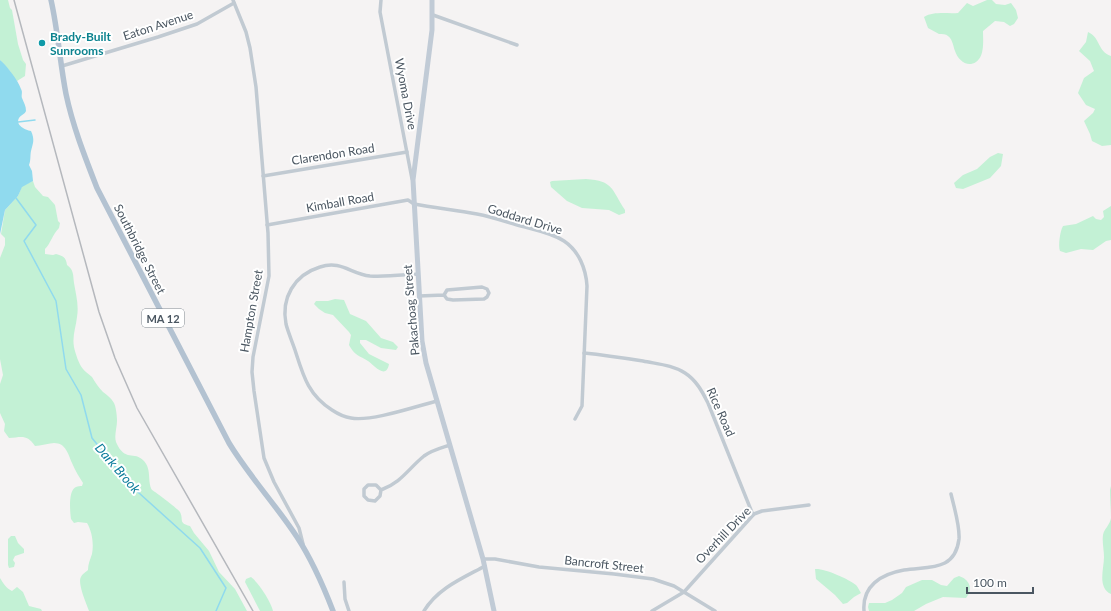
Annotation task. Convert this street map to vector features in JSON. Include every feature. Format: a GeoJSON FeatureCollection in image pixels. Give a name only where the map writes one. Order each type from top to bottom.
{"type":"FeatureCollection","features":[{"type":"Feature","properties":{"kind":"main road","name":"Southbridge Street"},"geometry":{"type":"LineString","coordinates":[[51,0],[66,94],[75,128],[97,188],[229,443],[253,479],[303,547],[319,577],[333,611]]}},
{"type":"Feature","properties":{"kind":"street","name":"Wyoma Drive"},"geometry":{"type":"LineString","coordinates":[[381,0],[380,7],[413,184]]}},
{"type":"Feature","properties":{"kind":"street","name":"Pakachoag Street"},"geometry":{"type":"LineString","coordinates":[[432,0],[433,15],[430,52],[414,166],[413,184],[423,348],[485,566],[494,611]]}},
{"type":"Feature","properties":{"kind":"street","name":"Eaton Avenue"},"geometry":{"type":"LineString","coordinates":[[62,66],[197,24],[234,1]]}},
{"type":"Feature","properties":{"kind":"street","name":"Hampton Street"},"geometry":{"type":"LineString","coordinates":[[234,1],[246,32],[256,87],[267,225],[269,276],[253,357],[252,372],[254,392],[264,458],[274,482],[299,528],[303,547]]}},
{"type":"Feature","properties":{"kind":"street"},"geometry":{"type":"LineString","coordinates":[[433,15],[517,45]]}},
{"type":"Feature","properties":{"kind":"street","name":"Clarendon Road"},"geometry":{"type":"LineString","coordinates":[[263,176],[407,152]]}},
{"type":"Feature","properties":{"kind":"street","name":"Kimball Road"},"geometry":{"type":"LineString","coordinates":[[267,225],[408,200],[414,204]]}},
{"type":"Feature","properties":{"kind":"street","name":"Goddard Drive"},"geometry":{"type":"LineString","coordinates":[[414,204],[478,215],[546,233],[561,239],[569,245],[581,261],[587,281],[582,406],[575,419]]}},
{"type":"Feature","properties":{"kind":"street"},"geometry":{"type":"LineString","coordinates":[[418,274],[371,276],[336,265],[315,269],[297,281],[290,291],[286,303],[287,325],[309,387],[317,398],[341,415],[356,419],[371,418],[437,401]]}},
{"type":"Feature","properties":{"kind":"street"},"geometry":{"type":"LineString","coordinates":[[419,296],[444,295],[447,299],[452,300],[484,299],[489,293],[487,289],[482,287],[447,290],[444,295]]}},
{"type":"Feature","properties":{"kind":"street","name":"Rice Road"},"geometry":{"type":"LineString","coordinates":[[584,354],[608,355],[664,365],[684,372],[691,378],[700,388],[708,402],[753,515]]}},
{"type":"Feature","properties":{"kind":"street"},"geometry":{"type":"LineString","coordinates":[[381,490],[402,478],[427,454],[450,445]]}},
{"type":"Feature","properties":{"kind":"street"},"geometry":{"type":"LineString","coordinates":[[370,484],[376,485],[381,490],[380,496],[376,501],[368,500],[364,496],[364,489],[370,484]]}},
{"type":"Feature","properties":{"kind":"street"},"geometry":{"type":"LineString","coordinates":[[864,611],[867,592],[870,586],[878,580],[903,570],[938,566],[945,563],[953,556],[959,537],[951,494]]}},
{"type":"Feature","properties":{"kind":"street","name":"Overhill Drive"},"geometry":{"type":"LineString","coordinates":[[652,611],[684,592],[753,515],[760,512],[809,505]]}},
{"type":"Feature","properties":{"kind":"street","name":"Bancroft Street"},"geometry":{"type":"LineString","coordinates":[[483,559],[495,559],[539,567],[645,578],[668,583],[715,611]]}},
{"type":"Feature","properties":{"kind":"street"},"geometry":{"type":"LineString","coordinates":[[424,611],[442,590],[485,566]]}},
{"type":"Feature","properties":{"kind":"street"},"geometry":{"type":"LineString","coordinates":[[344,582],[345,599],[349,611]]}},
{"type":"Feature","properties":{"kind":"green space"},"geometry":{"type":"Polygon","coordinates":[[[0,0],[8,0],[12,10],[18,44],[23,60],[26,64],[25,76],[17,81],[0,60],[0,0]]]}},
{"type":"Feature","properties":{"kind":"green space"},"geometry":{"type":"Polygon","coordinates":[[[987,0],[992,0],[996,4],[1005,5],[1011,3],[1016,10],[1018,18],[1014,24],[1010,26],[1004,22],[995,21],[983,31],[983,48],[981,56],[973,64],[966,64],[958,57],[950,38],[928,28],[924,17],[936,13],[958,13],[967,3],[973,6],[987,0]]]}},
{"type":"Feature","properties":{"kind":"green space"},"geometry":{"type":"Polygon","coordinates":[[[1088,32],[1095,38],[1103,51],[1111,56],[1111,145],[1102,146],[1092,141],[1084,121],[1093,113],[1095,109],[1086,105],[1078,93],[1084,78],[1094,71],[1090,61],[1079,51],[1086,42],[1088,32]]]}},
{"type":"Feature","properties":{"kind":"green space"},"geometry":{"type":"Polygon","coordinates":[[[998,153],[1003,154],[1001,166],[990,178],[963,189],[956,188],[954,183],[963,175],[977,169],[990,157],[998,153]]]}},
{"type":"Feature","properties":{"kind":"green space"},"geometry":{"type":"Polygon","coordinates":[[[586,179],[602,182],[611,187],[625,210],[625,213],[619,215],[609,210],[582,208],[567,201],[551,187],[550,182],[586,179]]]}},
{"type":"Feature","properties":{"kind":"green space"},"geometry":{"type":"Polygon","coordinates":[[[33,181],[35,187],[43,196],[48,197],[55,205],[58,221],[60,223],[59,228],[45,249],[45,254],[56,254],[62,256],[72,271],[78,308],[73,339],[77,358],[85,371],[114,403],[117,419],[115,437],[116,442],[123,452],[137,456],[144,461],[148,468],[152,490],[180,512],[184,524],[190,526],[209,551],[219,572],[235,589],[247,611],[89,611],[81,589],[80,580],[82,575],[88,570],[93,550],[92,538],[87,523],[74,523],[71,519],[70,511],[70,502],[73,489],[78,486],[82,486],[83,483],[64,447],[58,443],[35,446],[24,437],[9,438],[4,431],[5,424],[0,413],[0,384],[3,375],[0,359],[0,258],[5,245],[5,238],[1,234],[5,210],[18,196],[22,186],[33,181]]]}},
{"type":"Feature","properties":{"kind":"green space"},"geometry":{"type":"Polygon","coordinates":[[[1111,206],[1111,240],[1106,241],[1093,250],[1081,249],[1066,253],[1060,251],[1059,246],[1063,226],[1076,224],[1093,216],[1096,219],[1101,220],[1104,217],[1103,211],[1111,206]]]}},
{"type":"Feature","properties":{"kind":"green space"},"geometry":{"type":"Polygon","coordinates":[[[335,299],[344,300],[350,314],[366,321],[381,338],[393,342],[398,347],[396,350],[381,348],[366,340],[360,340],[360,343],[369,354],[389,364],[385,371],[379,370],[355,353],[349,345],[351,335],[349,332],[333,315],[325,313],[314,304],[316,301],[328,301],[335,299]]]}},
{"type":"Feature","properties":{"kind":"green space"},"geometry":{"type":"Polygon","coordinates":[[[1111,486],[1111,518],[1110,490],[1111,486]]]}},
{"type":"Feature","properties":{"kind":"green space"},"geometry":{"type":"Polygon","coordinates":[[[1111,518],[1111,594],[1104,587],[1102,577],[1104,557],[1103,535],[1111,518]]]}},
{"type":"Feature","properties":{"kind":"green space"},"geometry":{"type":"Polygon","coordinates":[[[11,536],[15,536],[18,543],[24,549],[24,553],[15,556],[13,560],[15,563],[14,567],[9,568],[8,539],[11,536]]]}},
{"type":"Feature","properties":{"kind":"green space"},"geometry":{"type":"Polygon","coordinates":[[[815,569],[836,574],[848,580],[856,585],[861,593],[847,603],[843,604],[816,579],[815,569]]]}},
{"type":"Feature","properties":{"kind":"green space"},"geometry":{"type":"Polygon","coordinates":[[[959,576],[968,582],[970,588],[966,598],[943,597],[914,611],[869,611],[869,603],[885,603],[892,600],[902,593],[906,587],[922,580],[932,580],[941,585],[947,586],[954,578],[959,576]]]}},
{"type":"Feature","properties":{"kind":"green space"},"geometry":{"type":"Polygon","coordinates":[[[251,577],[264,593],[273,611],[260,611],[245,582],[246,579],[251,577]]]}},
{"type":"Feature","properties":{"kind":"green space"},"geometry":{"type":"Polygon","coordinates":[[[0,578],[10,590],[12,591],[17,587],[23,592],[29,606],[41,609],[42,611],[0,611],[0,578]]]}},
{"type":"Feature","properties":{"kind":"water"},"geometry":{"type":"Polygon","coordinates":[[[0,60],[12,73],[22,90],[22,97],[26,111],[19,118],[18,123],[26,130],[31,131],[32,134],[33,144],[29,165],[32,171],[33,181],[22,187],[18,196],[5,210],[0,234],[0,60]]]}},
{"type":"Feature","properties":{"kind":"waterway"},"geometry":{"type":"LineString","coordinates":[[18,122],[35,120]]}},
{"type":"Feature","properties":{"kind":"waterway","name":"Dark Brook"},"geometry":{"type":"LineString","coordinates":[[16,198],[36,225],[24,241],[56,301],[66,369],[81,395],[92,438],[129,484],[200,548],[226,588],[216,611]]}},
{"type":"Feature","properties":{"kind":"railway"},"geometry":{"type":"LineString","coordinates":[[14,0],[99,312],[115,358],[137,408],[253,611]]}},
{"type":"Feature","properties":{"kind":"place","name":"Brady-Built Sunrooms"},"geometry":{"type":"Point","coordinates":[42,43]}}]}
